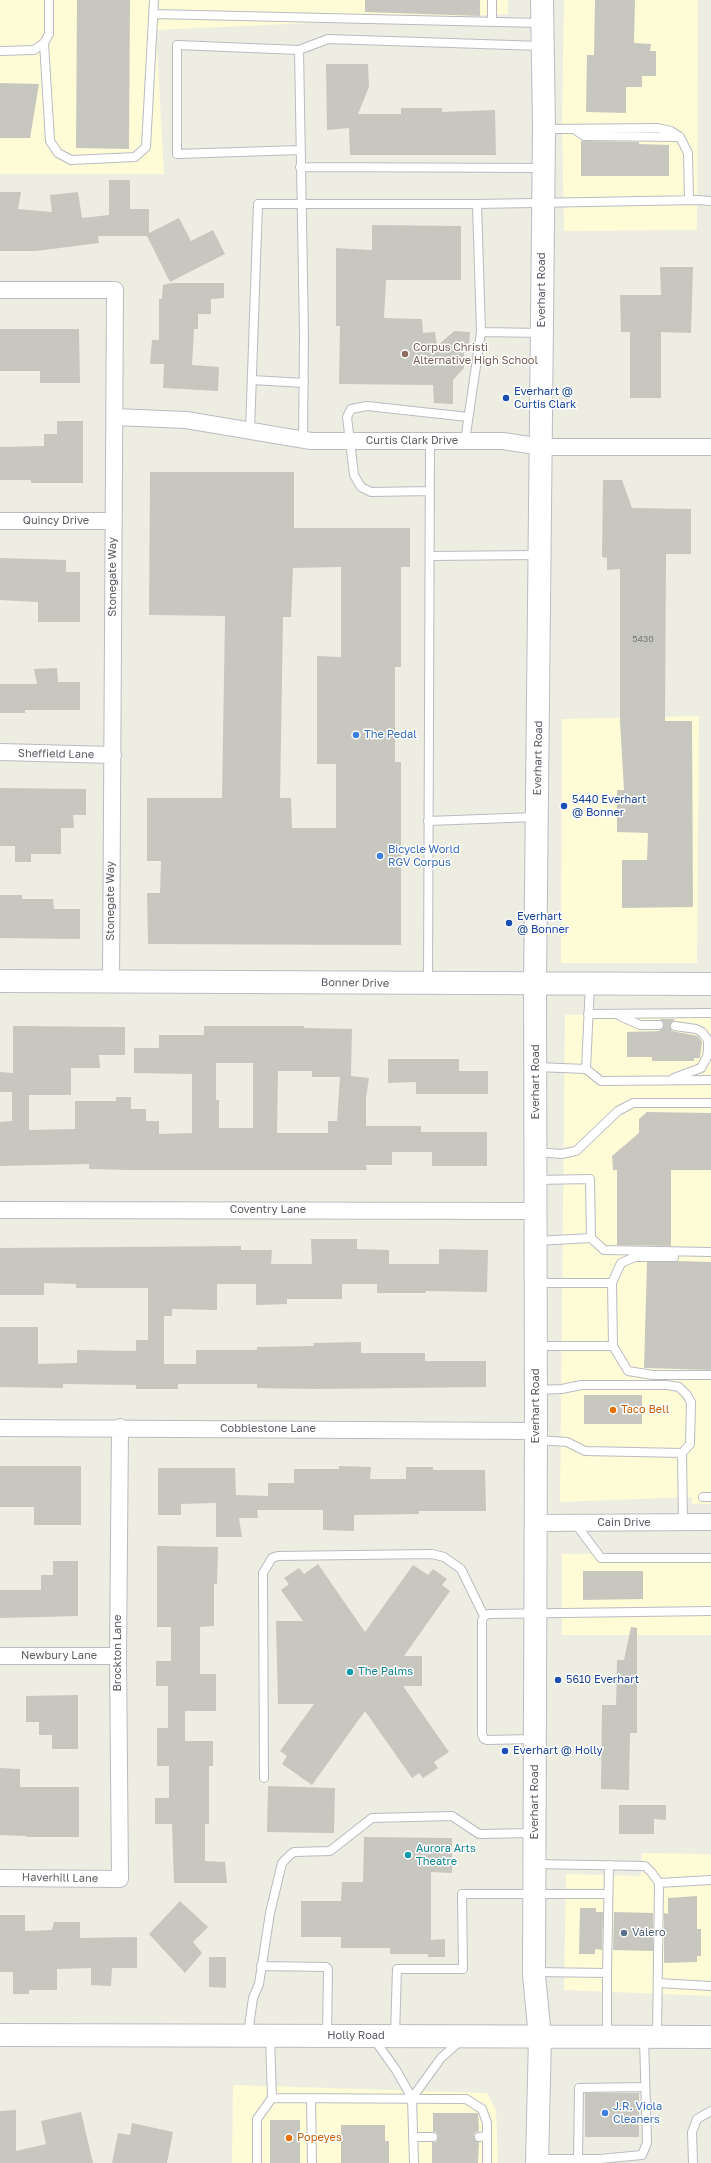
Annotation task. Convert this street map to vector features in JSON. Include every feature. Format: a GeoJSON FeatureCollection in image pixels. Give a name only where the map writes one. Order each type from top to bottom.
{"type":"FeatureCollection","features":[{"type":"Feature","properties":{"kind":"main road","name":"Everhart Road"},"geometry":{"type":"LineString","coordinates":[[537,2161],[540,2037],[534,1972],[536,1615],[535,984],[542,447],[542,204],[544,129],[542,0]]}},
{"type":"Feature","properties":{"kind":"main road","name":"Bonner Drive"},"geometry":{"type":"LineString","coordinates":[[0,982],[111,980],[428,984],[711,984]]}},
{"type":"Feature","properties":{"kind":"main road","name":"Holly Road"},"geometry":{"type":"LineString","coordinates":[[0,2035],[711,2037]]}},
{"type":"Feature","properties":{"kind":"street","name":"Stonegate Way"},"geometry":{"type":"LineString","coordinates":[[0,290],[115,290],[111,980]]}},
{"type":"Feature","properties":{"kind":"street","name":"Curtis Clark Drive"},"geometry":{"type":"LineString","coordinates":[[115,417],[186,420],[304,440],[503,441],[542,447],[711,447]]}},
{"type":"Feature","properties":{"kind":"street","name":"Quincy Drive"},"geometry":{"type":"LineString","coordinates":[[0,521],[113,521]]}},
{"type":"Feature","properties":{"kind":"street","name":"Sheffield Lane"},"geometry":{"type":"LineString","coordinates":[[0,752],[113,755]]}},
{"type":"Feature","properties":{"kind":"street","name":"Coventry Lane"},"geometry":{"type":"LineString","coordinates":[[0,1210],[536,1211]]}},
{"type":"Feature","properties":{"kind":"street","name":"Cobblestone Lane"},"geometry":{"type":"LineString","coordinates":[[0,1428],[120,1427],[536,1436]]}},
{"type":"Feature","properties":{"kind":"street","name":"Brockton Lane"},"geometry":{"type":"LineString","coordinates":[[120,1427],[118,1656],[120,1879]]}},
{"type":"Feature","properties":{"kind":"street","name":"Cain Drive"},"geometry":{"type":"LineString","coordinates":[[536,1524],[711,1522]]}},
{"type":"Feature","properties":{"kind":"street","name":"Newbury Lane"},"geometry":{"type":"LineString","coordinates":[[0,1656],[118,1656]]}},
{"type":"Feature","properties":{"kind":"street","name":"Haverhill Lane"},"geometry":{"type":"LineString","coordinates":[[0,1878],[120,1879]]}},
{"type":"Feature","properties":{"kind":"lane"},"geometry":{"type":"LineString","coordinates":[[0,51],[34,50],[44,43],[49,34],[49,0]]}},
{"type":"Feature","properties":{"kind":"lane"},"geometry":{"type":"LineString","coordinates":[[44,43],[50,141],[58,153],[71,160],[135,156],[146,147],[154,0]]}},
{"type":"Feature","properties":{"kind":"lane"},"geometry":{"type":"LineString","coordinates":[[492,0],[492,22]]}},
{"type":"Feature","properties":{"kind":"lane"},"geometry":{"type":"LineString","coordinates":[[154,14],[543,23]]}},
{"type":"Feature","properties":{"kind":"lane"},"geometry":{"type":"LineString","coordinates":[[300,150],[177,154],[177,46],[299,50],[328,39],[543,46]]}},
{"type":"Feature","properties":{"kind":"lane"},"geometry":{"type":"LineString","coordinates":[[299,50],[304,440]]}},
{"type":"Feature","properties":{"kind":"lane"},"geometry":{"type":"LineString","coordinates":[[544,129],[658,128],[671,130],[680,137],[688,153],[689,200]]}},
{"type":"Feature","properties":{"kind":"lane"},"geometry":{"type":"LineString","coordinates":[[300,166],[543,168]]}},
{"type":"Feature","properties":{"kind":"lane"},"geometry":{"type":"LineString","coordinates":[[250,431],[258,204],[542,204],[689,200],[711,201]]}},
{"type":"Feature","properties":{"kind":"lane"},"geometry":{"type":"LineString","coordinates":[[465,441],[481,332],[477,204]]}},
{"type":"Feature","properties":{"kind":"lane"},"geometry":{"type":"LineString","coordinates":[[481,332],[542,333]]}},
{"type":"Feature","properties":{"kind":"lane"},"geometry":{"type":"LineString","coordinates":[[252,380],[304,383]]}},
{"type":"Feature","properties":{"kind":"lane"},"geometry":{"type":"LineString","coordinates":[[430,491],[371,492],[361,487],[354,475],[346,417],[351,409],[367,406],[468,417]]}},
{"type":"Feature","properties":{"kind":"lane"},"geometry":{"type":"LineString","coordinates":[[428,984],[430,441]]}},
{"type":"Feature","properties":{"kind":"lane"},"geometry":{"type":"LineString","coordinates":[[430,556],[540,555]]}},
{"type":"Feature","properties":{"kind":"lane"},"geometry":{"type":"LineString","coordinates":[[428,821],[538,817]]}},
{"type":"Feature","properties":{"kind":"lane"},"geometry":{"type":"LineString","coordinates":[[586,1069],[590,984]]}},
{"type":"Feature","properties":{"kind":"lane"},"geometry":{"type":"LineString","coordinates":[[588,1014],[711,1013]]}},
{"type":"Feature","properties":{"kind":"lane"},"geometry":{"type":"LineString","coordinates":[[615,1014],[640,1025],[659,1025]]}},
{"type":"Feature","properties":{"kind":"lane"},"geometry":{"type":"LineString","coordinates":[[667,1080],[701,1068],[707,1058],[708,1040],[702,1032],[696,1029],[675,1026]]}},
{"type":"Feature","properties":{"kind":"lane"},"geometry":{"type":"LineString","coordinates":[[536,1067],[586,1069],[601,1081],[711,1080]]}},
{"type":"Feature","properties":{"kind":"lane"},"geometry":{"type":"LineString","coordinates":[[536,1152],[561,1154],[576,1151],[618,1111],[633,1104],[711,1103]]}},
{"type":"Feature","properties":{"kind":"lane"},"geometry":{"type":"LineString","coordinates":[[536,1180],[590,1180],[591,1238]]}},
{"type":"Feature","properties":{"kind":"lane"},"geometry":{"type":"LineString","coordinates":[[536,1241],[591,1238],[604,1250],[711,1252]]}},
{"type":"Feature","properties":{"kind":"lane"},"geometry":{"type":"LineString","coordinates":[[711,1257],[635,1257],[621,1264],[612,1283],[612,1346],[628,1371],[653,1375],[711,1375]]}},
{"type":"Feature","properties":{"kind":"lane"},"geometry":{"type":"LineString","coordinates":[[536,1283],[612,1283]]}},
{"type":"Feature","properties":{"kind":"lane"},"geometry":{"type":"LineString","coordinates":[[536,1346],[612,1346]]}},
{"type":"Feature","properties":{"kind":"lane"},"geometry":{"type":"LineString","coordinates":[[536,1390],[562,1389],[581,1385],[668,1385],[679,1387],[687,1395],[691,1402],[690,1444],[682,1454],[683,1523]]}},
{"type":"Feature","properties":{"kind":"lane"},"geometry":{"type":"LineString","coordinates":[[536,1436],[567,1442],[585,1451],[682,1454]]}},
{"type":"Feature","properties":{"kind":"lane"},"geometry":{"type":"LineString","coordinates":[[575,1523],[601,1558],[711,1558]]}},
{"type":"Feature","properties":{"kind":"lane"},"geometry":{"type":"LineString","coordinates":[[264,1778],[263,1573],[272,1558],[278,1556],[432,1554],[444,1557],[461,1569],[484,1616],[482,1621],[482,1734],[484,1739],[535,1739]]}},
{"type":"Feature","properties":{"kind":"lane"},"geometry":{"type":"LineString","coordinates":[[484,1616],[489,1614],[536,1615],[711,1611]]}},
{"type":"Feature","properties":{"kind":"lane"},"geometry":{"type":"LineString","coordinates":[[248,2036],[253,1998],[259,1984],[270,1913],[282,1863],[294,1852],[330,1851],[372,1818],[452,1816],[480,1834],[535,1833]]}},
{"type":"Feature","properties":{"kind":"lane"},"geometry":{"type":"LineString","coordinates":[[535,1864],[645,1866],[652,1873],[659,1884],[658,1983],[650,2037],[645,2087],[647,2142],[642,2155],[600,2161],[578,2159],[537,2161]]}},
{"type":"Feature","properties":{"kind":"lane"},"geometry":{"type":"LineString","coordinates":[[606,2037],[608,1865]]}},
{"type":"Feature","properties":{"kind":"lane"},"geometry":{"type":"LineString","coordinates":[[659,1884],[711,1880]]}},
{"type":"Feature","properties":{"kind":"lane"},"geometry":{"type":"LineString","coordinates":[[395,2036],[397,1969],[463,1969],[462,1894],[607,1894]]}},
{"type":"Feature","properties":{"kind":"lane"},"geometry":{"type":"LineString","coordinates":[[261,1966],[326,1967],[328,1969],[327,2036]]}},
{"type":"Feature","properties":{"kind":"lane"},"geometry":{"type":"LineString","coordinates":[[534,1972],[607,1973]]}},
{"type":"Feature","properties":{"kind":"lane"},"geometry":{"type":"LineString","coordinates":[[658,1983],[711,1986]]}},
{"type":"Feature","properties":{"kind":"lane"},"geometry":{"type":"LineString","coordinates":[[257,2163],[258,2119],[272,2098],[270,2036]]}},
{"type":"Feature","properties":{"kind":"lane"},"geometry":{"type":"LineString","coordinates":[[371,2036],[396,2070],[412,2098],[414,2163]]}},
{"type":"Feature","properties":{"kind":"lane"},"geometry":{"type":"LineString","coordinates":[[412,2098],[441,2058],[464,2036]]}},
{"type":"Feature","properties":{"kind":"lane"},"geometry":{"type":"LineString","coordinates":[[578,2159],[579,2088],[645,2087]]}},
{"type":"Feature","properties":{"kind":"lane"},"geometry":{"type":"LineString","coordinates":[[272,2098],[466,2099],[482,2109],[487,2123],[483,2136],[488,2163]]}},
{"type":"Feature","properties":{"kind":"lane"},"geometry":{"type":"LineString","coordinates":[[311,2098],[312,2163]]}},
{"type":"Feature","properties":{"kind":"lane"},"geometry":{"type":"LineString","coordinates":[[693,2163],[692,2132],[698,2119],[711,2111]]}},
{"type":"Feature","properties":{"kind":"lane"},"geometry":{"type":"LineString","coordinates":[[413,2137],[432,2137]]}},
{"type":"Feature","properties":{"kind":"shaded area"},"geometry":{"type":"Polygon","coordinates":[[[0,0],[508,0],[508,14],[156,30],[164,174],[0,174],[0,0]]]}},
{"type":"Feature","properties":{"kind":"shaded area"},"geometry":{"type":"Polygon","coordinates":[[[564,0],[698,0],[697,230],[564,231],[562,124],[564,0]]]}},
{"type":"Feature","properties":{"kind":"shaded area"},"geometry":{"type":"Polygon","coordinates":[[[699,716],[697,963],[561,963],[562,719],[699,716]]]}},
{"type":"Feature","properties":{"kind":"shaded area"},"geometry":{"type":"Polygon","coordinates":[[[711,1010],[711,1504],[692,1504],[692,1497],[560,1502],[565,1015],[711,1010]]]}},
{"type":"Feature","properties":{"kind":"shaded area"},"geometry":{"type":"Polygon","coordinates":[[[711,1553],[711,1635],[562,1635],[562,1554],[711,1553]]]}},
{"type":"Feature","properties":{"kind":"shaded area"},"geometry":{"type":"Polygon","coordinates":[[[642,1853],[711,1854],[711,1996],[564,1990],[566,1874],[641,1876],[642,1853]]]}},
{"type":"Feature","properties":{"kind":"shaded area"},"geometry":{"type":"Polygon","coordinates":[[[233,2085],[487,2093],[496,2110],[498,2163],[232,2163],[233,2085]]]}},
{"type":"Feature","properties":{"kind":"building"},"geometry":{"type":"Polygon","coordinates":[[[77,0],[130,0],[129,149],[76,148],[77,0]]]}},
{"type":"Feature","properties":{"kind":"building"},"geometry":{"type":"Polygon","coordinates":[[[365,0],[480,0],[480,16],[365,12],[365,0]]]}},
{"type":"Feature","properties":{"kind":"building"},"geometry":{"type":"Polygon","coordinates":[[[595,0],[635,0],[634,43],[651,44],[650,51],[656,51],[656,76],[642,76],[642,87],[626,87],[626,113],[586,112],[587,55],[594,55],[595,0]]]}},
{"type":"Feature","properties":{"kind":"building"},"geometry":{"type":"Polygon","coordinates":[[[326,64],[368,64],[369,87],[358,114],[401,114],[401,108],[442,108],[442,112],[495,110],[496,155],[350,155],[349,128],[327,130],[326,64]]]}},
{"type":"Feature","properties":{"kind":"building"},"geometry":{"type":"Polygon","coordinates":[[[0,83],[39,84],[30,138],[0,138],[0,83]]]}},
{"type":"Feature","properties":{"kind":"building"},"geometry":{"type":"Polygon","coordinates":[[[581,141],[639,142],[639,144],[669,145],[669,176],[581,176],[581,141]]]}},
{"type":"Feature","properties":{"kind":"building"},"geometry":{"type":"Polygon","coordinates":[[[109,180],[130,180],[130,209],[149,209],[149,233],[179,218],[191,241],[213,230],[225,254],[170,282],[147,236],[98,236],[99,243],[36,251],[0,251],[0,192],[21,192],[18,209],[52,212],[50,195],[78,192],[82,218],[109,215],[109,180]]]}},
{"type":"Feature","properties":{"kind":"building"},"geometry":{"type":"Polygon","coordinates":[[[372,225],[461,226],[461,280],[386,280],[384,318],[422,319],[423,333],[435,332],[437,346],[454,331],[470,332],[469,345],[464,353],[464,368],[453,380],[453,404],[434,403],[433,385],[339,384],[340,326],[336,326],[336,248],[372,250],[372,225]]]}},
{"type":"Feature","properties":{"kind":"building"},"geometry":{"type":"Polygon","coordinates":[[[660,267],[693,267],[691,333],[661,332],[661,398],[630,398],[630,332],[621,332],[620,295],[661,295],[660,267]]]}},
{"type":"Feature","properties":{"kind":"building"},"geometry":{"type":"Polygon","coordinates":[[[172,283],[224,283],[224,298],[211,299],[211,314],[198,314],[198,329],[194,329],[192,365],[219,367],[218,391],[163,388],[164,364],[150,364],[152,340],[159,340],[159,299],[162,299],[163,285],[172,283]]]}},
{"type":"Feature","properties":{"kind":"building"},"geometry":{"type":"Polygon","coordinates":[[[0,329],[79,329],[80,383],[40,383],[40,371],[0,371],[0,329]]]}},
{"type":"Feature","properties":{"kind":"building"},"geometry":{"type":"Polygon","coordinates":[[[57,421],[83,421],[83,483],[31,483],[31,480],[0,480],[0,447],[44,446],[44,434],[57,434],[57,421]]]}},
{"type":"Feature","properties":{"kind":"building"},"geometry":{"type":"Polygon","coordinates":[[[150,472],[294,472],[294,528],[410,528],[410,567],[401,567],[401,667],[395,667],[395,762],[401,762],[401,945],[148,944],[147,893],[160,893],[161,861],[147,861],[147,798],[222,798],[225,616],[149,615],[150,472]],[[341,567],[293,568],[291,617],[283,617],[280,798],[291,798],[292,828],[336,828],[336,764],[317,764],[317,656],[341,657],[341,567]]]}},
{"type":"Feature","properties":{"kind":"building"},"geometry":{"type":"Polygon","coordinates":[[[603,480],[622,480],[632,508],[691,509],[691,554],[666,554],[665,721],[692,721],[693,907],[622,908],[622,860],[647,860],[648,833],[617,832],[617,790],[624,790],[620,721],[620,569],[607,570],[607,558],[602,557],[603,480]]]}},
{"type":"Feature","properties":{"kind":"building"},"geometry":{"type":"Polygon","coordinates":[[[0,558],[66,560],[66,572],[80,572],[80,622],[38,622],[38,602],[0,600],[0,558]]]}},
{"type":"Feature","properties":{"kind":"building"},"geometry":{"type":"Polygon","coordinates":[[[57,668],[58,682],[80,682],[80,710],[25,710],[25,713],[0,713],[0,684],[37,684],[34,669],[57,668]]]}},
{"type":"Feature","properties":{"kind":"building"},"geometry":{"type":"Polygon","coordinates":[[[0,788],[86,789],[86,815],[73,815],[74,828],[61,828],[61,854],[31,854],[31,862],[15,862],[15,846],[0,846],[0,788]]]}},
{"type":"Feature","properties":{"kind":"building"},"geometry":{"type":"Polygon","coordinates":[[[0,895],[22,895],[22,899],[53,899],[54,909],[80,909],[80,939],[0,938],[0,895]]]}},
{"type":"Feature","properties":{"kind":"building"},"geometry":{"type":"Polygon","coordinates":[[[660,1019],[675,1019],[670,1025],[672,1031],[698,1036],[702,1042],[700,1058],[694,1058],[694,1061],[652,1061],[652,1057],[627,1057],[627,1032],[659,1031],[664,1025],[660,1019]]]}},
{"type":"Feature","properties":{"kind":"building"},"geometry":{"type":"Polygon","coordinates":[[[13,1026],[125,1027],[125,1055],[99,1055],[100,1068],[71,1068],[71,1095],[29,1095],[29,1130],[75,1129],[75,1101],[116,1101],[116,1097],[131,1097],[131,1109],[146,1109],[146,1121],[159,1121],[159,1134],[192,1133],[192,1074],[134,1073],[134,1048],[159,1048],[159,1035],[204,1035],[204,1026],[304,1026],[304,1028],[352,1029],[351,1076],[369,1078],[366,1098],[366,1126],[421,1126],[421,1132],[487,1132],[487,1166],[432,1166],[432,1152],[392,1152],[392,1165],[366,1165],[367,1170],[130,1170],[89,1169],[89,1164],[0,1166],[0,1122],[12,1121],[12,1092],[0,1092],[0,1072],[13,1073],[13,1026]],[[216,1063],[216,1100],[219,1100],[219,1128],[253,1128],[253,1063],[216,1063]],[[278,1071],[277,1133],[328,1133],[328,1121],[337,1121],[340,1077],[312,1077],[312,1071],[278,1071]]]}},
{"type":"Feature","properties":{"kind":"building"},"geometry":{"type":"Polygon","coordinates":[[[388,1059],[459,1059],[459,1071],[488,1071],[488,1094],[416,1094],[416,1082],[388,1083],[388,1059]]]}},
{"type":"Feature","properties":{"kind":"building"},"geometry":{"type":"Polygon","coordinates":[[[647,1112],[711,1113],[711,1170],[671,1170],[671,1246],[617,1245],[617,1170],[613,1170],[612,1156],[639,1133],[639,1119],[647,1112]]]}},
{"type":"Feature","properties":{"kind":"building"},"geometry":{"type":"Polygon","coordinates":[[[311,1239],[357,1239],[357,1249],[389,1250],[389,1264],[439,1264],[439,1249],[488,1250],[487,1292],[425,1291],[426,1293],[377,1293],[377,1284],[342,1284],[342,1299],[287,1299],[287,1304],[256,1305],[256,1284],[217,1284],[217,1310],[172,1309],[172,1316],[164,1316],[164,1364],[196,1364],[196,1350],[257,1350],[257,1347],[314,1346],[313,1343],[361,1342],[361,1353],[425,1353],[425,1361],[486,1361],[486,1387],[315,1389],[257,1388],[257,1384],[178,1384],[178,1389],[136,1389],[136,1385],[63,1384],[63,1388],[0,1387],[0,1327],[38,1327],[38,1364],[77,1363],[77,1350],[136,1351],[136,1340],[148,1340],[148,1288],[76,1288],[76,1284],[44,1283],[44,1295],[0,1295],[0,1248],[241,1246],[241,1250],[272,1250],[271,1264],[312,1264],[311,1239]]]}},
{"type":"Feature","properties":{"kind":"building"},"geometry":{"type":"Polygon","coordinates":[[[647,1262],[711,1262],[711,1370],[644,1368],[647,1262]]]}},
{"type":"Feature","properties":{"kind":"building","name":"Taco Bell"},"geometry":{"type":"Polygon","coordinates":[[[584,1395],[642,1395],[642,1424],[584,1424],[584,1395]]]}},
{"type":"Feature","properties":{"kind":"building"},"geometry":{"type":"Polygon","coordinates":[[[0,1466],[81,1466],[81,1525],[34,1525],[34,1507],[0,1507],[0,1466]]]}},
{"type":"Feature","properties":{"kind":"building"},"geometry":{"type":"Polygon","coordinates":[[[339,1466],[371,1467],[370,1479],[406,1479],[406,1467],[433,1467],[433,1470],[485,1470],[486,1511],[419,1511],[419,1514],[354,1515],[354,1531],[323,1530],[323,1510],[257,1510],[258,1518],[239,1518],[242,1537],[216,1537],[216,1503],[181,1504],[181,1515],[158,1515],[158,1468],[235,1468],[236,1495],[268,1496],[268,1483],[294,1483],[294,1469],[339,1469],[339,1466]]]}},
{"type":"Feature","properties":{"kind":"building"},"geometry":{"type":"Polygon","coordinates":[[[157,1546],[218,1547],[217,1584],[214,1584],[214,1626],[200,1627],[200,1674],[216,1674],[216,1711],[185,1711],[185,1741],[213,1741],[213,1766],[209,1766],[209,1824],[205,1824],[205,1861],[225,1862],[227,1883],[174,1883],[172,1824],[155,1824],[155,1798],[169,1798],[169,1766],[157,1766],[157,1728],[168,1728],[168,1686],[156,1686],[156,1661],[171,1661],[171,1627],[157,1627],[157,1546]]]}},
{"type":"Feature","properties":{"kind":"building"},"geometry":{"type":"Polygon","coordinates":[[[53,1561],[78,1561],[78,1616],[0,1618],[0,1590],[41,1590],[41,1575],[53,1575],[53,1561]]]}},
{"type":"Feature","properties":{"kind":"building","name":"The Palms"},"geometry":{"type":"Polygon","coordinates":[[[318,1564],[365,1632],[413,1565],[428,1575],[433,1569],[447,1579],[442,1585],[450,1591],[404,1656],[422,1656],[422,1686],[403,1686],[449,1752],[434,1762],[438,1768],[423,1778],[419,1773],[412,1778],[365,1711],[312,1785],[282,1764],[287,1756],[280,1751],[314,1704],[278,1704],[276,1621],[303,1621],[281,1590],[289,1584],[284,1578],[299,1568],[304,1574],[318,1564]]]}},
{"type":"Feature","properties":{"kind":"building"},"geometry":{"type":"Polygon","coordinates":[[[583,1571],[643,1571],[643,1599],[583,1600],[583,1571]]]}},
{"type":"Feature","properties":{"kind":"building"},"geometry":{"type":"Polygon","coordinates":[[[631,1627],[637,1628],[637,1733],[630,1733],[629,1790],[601,1789],[602,1705],[616,1705],[617,1660],[624,1660],[631,1627]]]}},
{"type":"Feature","properties":{"kind":"building"},"geometry":{"type":"Polygon","coordinates":[[[78,1695],[78,1749],[52,1749],[52,1735],[39,1735],[39,1722],[26,1722],[26,1696],[78,1695]]]}},
{"type":"Feature","properties":{"kind":"building"},"geometry":{"type":"Polygon","coordinates":[[[0,1768],[20,1769],[20,1787],[79,1787],[79,1837],[26,1837],[0,1835],[0,1768]]]}},
{"type":"Feature","properties":{"kind":"building"},"geometry":{"type":"Polygon","coordinates":[[[268,1786],[335,1788],[334,1833],[267,1832],[268,1786]]]}},
{"type":"Feature","properties":{"kind":"building"},"geometry":{"type":"Polygon","coordinates":[[[619,1805],[666,1805],[666,1820],[654,1819],[654,1834],[619,1834],[619,1805]]]}},
{"type":"Feature","properties":{"kind":"building"},"geometry":{"type":"Polygon","coordinates":[[[364,1837],[452,1838],[452,1873],[431,1872],[431,1940],[445,1939],[445,1957],[428,1957],[428,1954],[390,1954],[390,1948],[341,1948],[341,1937],[301,1937],[301,1901],[341,1901],[342,1882],[363,1882],[364,1837]]]}},
{"type":"Feature","properties":{"kind":"building"},"geometry":{"type":"Polygon","coordinates":[[[697,1896],[697,1929],[701,1929],[701,1956],[697,1956],[697,1962],[664,1963],[664,1913],[668,1914],[668,1898],[697,1896]]]}},
{"type":"Feature","properties":{"kind":"building"},"geometry":{"type":"Polygon","coordinates":[[[180,1901],[208,1927],[193,1942],[202,1953],[185,1973],[149,1934],[180,1901]]]}},
{"type":"Feature","properties":{"kind":"building"},"geometry":{"type":"Polygon","coordinates":[[[580,1908],[596,1908],[596,1912],[603,1912],[602,1950],[595,1949],[595,1954],[579,1954],[580,1908]]]}},
{"type":"Feature","properties":{"kind":"building"},"geometry":{"type":"Polygon","coordinates":[[[614,1912],[653,1913],[653,1951],[613,1950],[614,1912]]]}},
{"type":"Feature","properties":{"kind":"building"},"geometry":{"type":"Polygon","coordinates":[[[0,1915],[25,1915],[25,1931],[52,1930],[54,1922],[80,1922],[80,1938],[137,1937],[137,1968],[112,1968],[111,1986],[91,1985],[91,1968],[57,1969],[57,1990],[29,1990],[29,1994],[13,1994],[13,1972],[0,1972],[0,1915]]]}},
{"type":"Feature","properties":{"kind":"building"},"geometry":{"type":"Polygon","coordinates":[[[209,1957],[226,1957],[226,1988],[209,1987],[209,1957]]]}},
{"type":"Feature","properties":{"kind":"building"},"geometry":{"type":"Polygon","coordinates":[[[585,2093],[639,2093],[639,2137],[585,2137],[585,2093]]]}},
{"type":"Feature","properties":{"kind":"building"},"geometry":{"type":"Polygon","coordinates":[[[16,2110],[16,2151],[46,2144],[41,2121],[81,2112],[93,2163],[0,2163],[0,2111],[16,2110]]]}},
{"type":"Feature","properties":{"kind":"building"},"geometry":{"type":"Polygon","coordinates":[[[433,2113],[478,2113],[479,2131],[475,2133],[474,2137],[479,2142],[478,2163],[432,2163],[432,2142],[436,2142],[438,2137],[436,2132],[433,2132],[433,2113]]]}},
{"type":"Feature","properties":{"kind":"building"},"geometry":{"type":"Polygon","coordinates":[[[270,2120],[300,2120],[300,2163],[270,2163],[270,2120]]]}},
{"type":"Feature","properties":{"kind":"building"},"geometry":{"type":"Polygon","coordinates":[[[132,2123],[173,2132],[167,2163],[112,2163],[118,2133],[130,2135],[132,2123]]]}},
{"type":"Feature","properties":{"kind":"building"},"geometry":{"type":"Polygon","coordinates":[[[341,2125],[385,2125],[385,2141],[389,2141],[389,2163],[341,2163],[341,2125]]]}},
{"type":"Feature","properties":{"kind":"place","name":"Corpus Christi Alternative High School"},"geometry":{"type":"Point","coordinates":[405,354]}},
{"type":"Feature","properties":{"kind":"place","name":"Everhart @ Curtis Clark"},"geometry":{"type":"Point","coordinates":[506,398]}},
{"type":"Feature","properties":{"kind":"place","name":"The Pedal"},"geometry":{"type":"Point","coordinates":[356,735]}},
{"type":"Feature","properties":{"kind":"place","name":"5440 Everhart @ Bonner"},"geometry":{"type":"Point","coordinates":[564,806]}},
{"type":"Feature","properties":{"kind":"place","name":"Bicycle World RGV Corpus"},"geometry":{"type":"Point","coordinates":[380,856]}},
{"type":"Feature","properties":{"kind":"place","name":"Everhart @ Bonner"},"geometry":{"type":"Point","coordinates":[509,923]}},
{"type":"Feature","properties":{"kind":"place","name":"Taco Bell"},"geometry":{"type":"Point","coordinates":[613,1410]}},
{"type":"Feature","properties":{"kind":"place","name":"The Palms"},"geometry":{"type":"Point","coordinates":[350,1672]}},
{"type":"Feature","properties":{"kind":"place","name":"5610 Everhart"},"geometry":{"type":"Point","coordinates":[558,1680]}},
{"type":"Feature","properties":{"kind":"place","name":"Everhart @ Holly"},"geometry":{"type":"Point","coordinates":[505,1751]}},
{"type":"Feature","properties":{"kind":"place","name":"Aurora Arts Theatre"},"geometry":{"type":"Point","coordinates":[408,1855]}},
{"type":"Feature","properties":{"kind":"place","name":"Valero"},"geometry":{"type":"Point","coordinates":[624,1933]}},
{"type":"Feature","properties":{"kind":"place","name":"J.R. Viola Cleaners"},"geometry":{"type":"Point","coordinates":[605,2113]}},
{"type":"Feature","properties":{"kind":"place","name":"Popeyes"},"geometry":{"type":"Point","coordinates":[289,2138]}}]}
